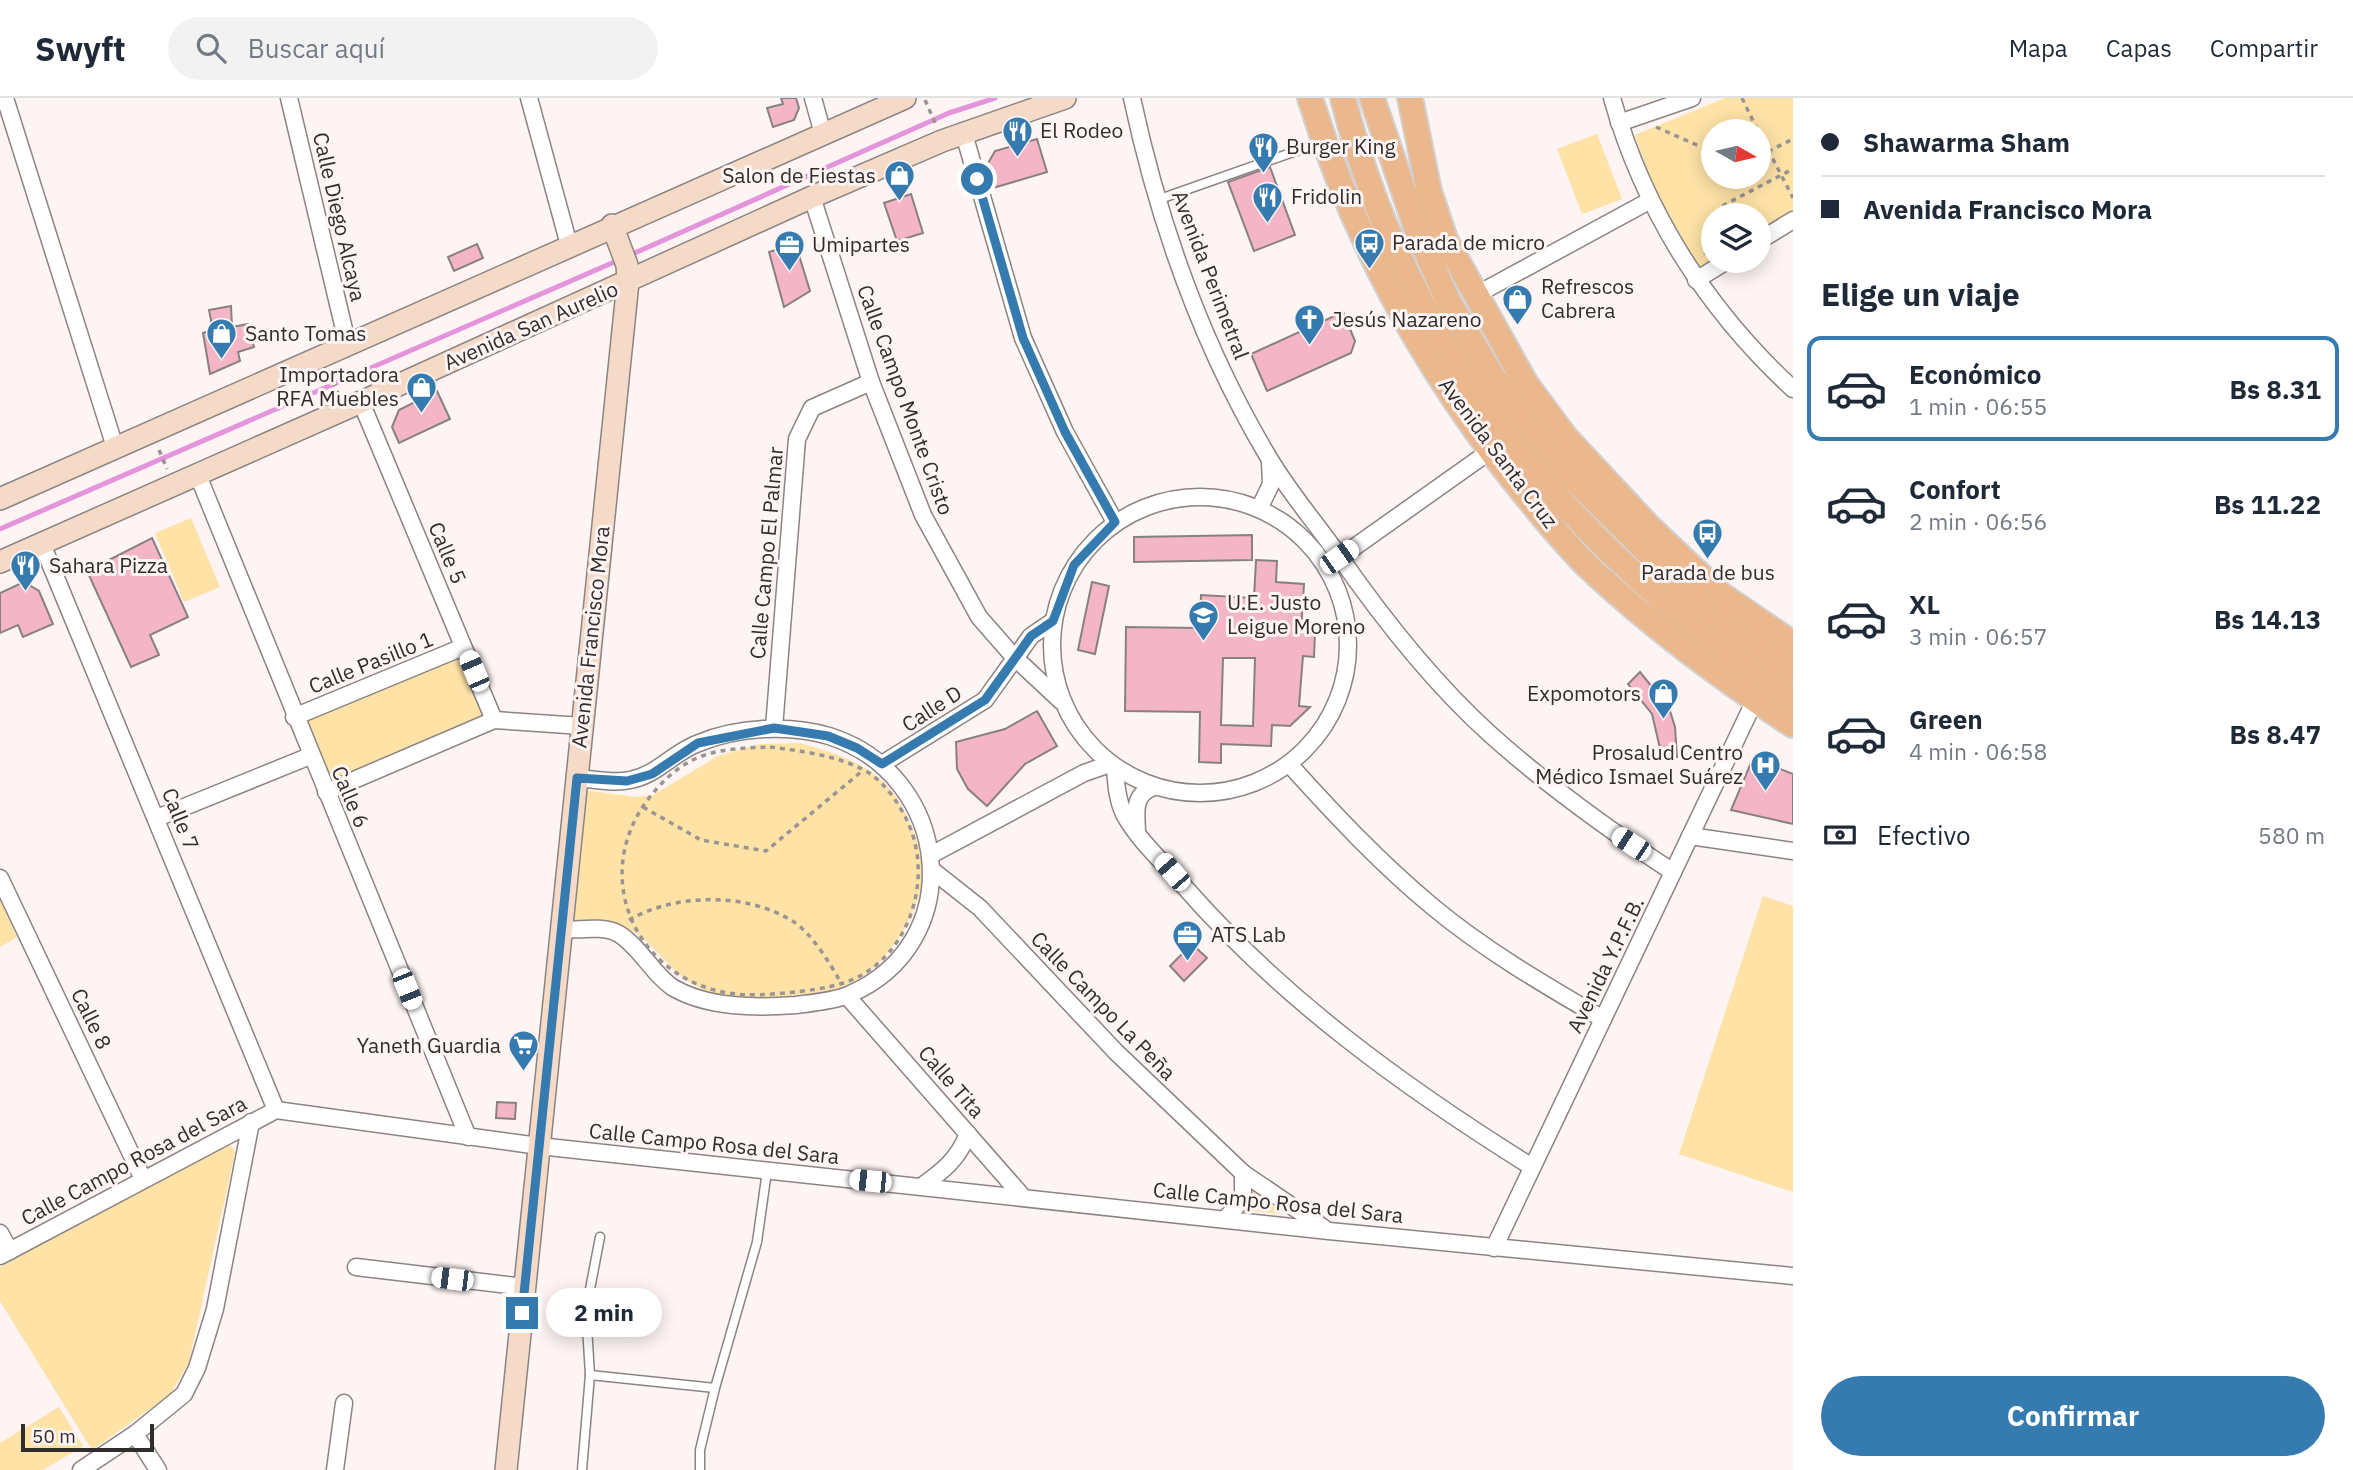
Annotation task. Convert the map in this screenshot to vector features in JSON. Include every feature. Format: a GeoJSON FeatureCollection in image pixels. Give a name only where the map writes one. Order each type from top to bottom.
{"type":"FeatureCollection","features":[{"type":"Feature","properties":{"kind":"main road"},"geometry":{"type":"LineString","coordinates":[[0,499],[348,346],[569,245],[615,231],[905,98]]}},
{"type":"Feature","properties":{"kind":"main road","name":"Avenida San Aurelio"},"geometry":{"type":"LineString","coordinates":[[0,562],[361,402],[628,273],[964,134],[1065,98]]}},
{"type":"Feature","properties":{"kind":"main road"},"geometry":{"type":"LineString","coordinates":[[1292,98],[1312,105],[1354,144]]}},
{"type":"Feature","properties":{"kind":"main road","name":"Avenida Santa Cruz"},"geometry":{"type":"LineString","coordinates":[[1343,98],[1354,144],[1387,229],[1424,308],[1467,382],[1508,438],[1557,498],[1610,554],[1694,629],[1793,698]]}},
{"type":"Feature","properties":{"kind":"main road","name":"Avenida Santa Cruz"},"geometry":{"type":"LineString","coordinates":[[1372,98],[1418,233],[1448,301],[1489,371],[1523,419],[1573,479],[1707,611],[1793,670]]}},
{"type":"Feature","properties":{"kind":"main road"},"geometry":{"type":"LineString","coordinates":[[1412,103],[1429,191],[1445,239],[1474,296],[1526,384],[1566,438],[1613,491],[1720,594],[1793,644]]}},
{"type":"Feature","properties":{"kind":"main road","name":"Avenida Santa Cruz"},"geometry":{"type":"LineString","coordinates":[[1312,105],[1366,246],[1432,367],[1490,451],[1594,573],[1681,646],[1793,725]]}},
{"type":"Feature","properties":{"kind":"main road","name":"Avenida Francisco Mora"},"geometry":{"type":"LineString","coordinates":[[506,1470],[628,273],[615,231]]}},
{"type":"Feature","properties":{"kind":"street"},"geometry":{"type":"LineString","coordinates":[[5,98],[115,447]]}},
{"type":"Feature","properties":{"kind":"street","name":"Calle Diego Alcaya"},"geometry":{"type":"LineString","coordinates":[[289,98],[348,346]]}},
{"type":"Feature","properties":{"kind":"street"},"geometry":{"type":"LineString","coordinates":[[529,98],[569,245]]}},
{"type":"Feature","properties":{"kind":"street"},"geometry":{"type":"LineString","coordinates":[[813,98],[823,134]]}},
{"type":"Feature","properties":{"kind":"street","name":"Avenida Perimetral"},"geometry":{"type":"LineString","coordinates":[[1132,98],[1157,200],[1188,289],[1214,351],[1270,460],[1333,562],[1435,679],[1490,733],[1599,822],[1673,872]]}},
{"type":"Feature","properties":{"kind":"street"},"geometry":{"type":"LineString","coordinates":[[1612,98],[1649,201],[1696,280],[1756,356],[1793,389]]}},
{"type":"Feature","properties":{"kind":"street"},"geometry":{"type":"LineString","coordinates":[[1619,123],[1692,98]]}},
{"type":"Feature","properties":{"kind":"street"},"geometry":{"type":"LineString","coordinates":[[964,134],[1023,338],[1065,432],[1115,522]]}},
{"type":"Feature","properties":{"kind":"street","name":"Calle Campo Monte Cristo"},"geometry":{"type":"LineString","coordinates":[[812,197],[871,382],[923,515],[979,617],[1014,657],[1062,702]]}},
{"type":"Feature","properties":{"kind":"street"},"geometry":{"type":"LineString","coordinates":[[1474,296],[1649,201]]}},
{"type":"Feature","properties":{"kind":"street"},"geometry":{"type":"LineString","coordinates":[[1771,234],[1793,220]]}},
{"type":"Feature","properties":{"kind":"street"},"geometry":{"type":"LineString","coordinates":[[1696,280],[1707,273]]}},
{"type":"Feature","properties":{"kind":"street","name":"Calle Campo El Palmar"},"geometry":{"type":"LineString","coordinates":[[774,728],[797,439],[812,408],[871,382]]}},
{"type":"Feature","properties":{"kind":"street","name":"Calle 5"},"geometry":{"type":"LineString","coordinates":[[361,402],[494,720]]}},
{"type":"Feature","properties":{"kind":"street"},"geometry":{"type":"LineString","coordinates":[[1333,562],[1490,451]]}},
{"type":"Feature","properties":{"kind":"street"},"geometry":{"type":"LineString","coordinates":[[1260,508],[1271,485],[1273,471],[1270,460]]}},
{"type":"Feature","properties":{"kind":"street","name":"Calle 6"},"geometry":{"type":"LineString","coordinates":[[197,473],[294,717],[468,1137]]}},
{"type":"Feature","properties":{"kind":"street"},"geometry":{"type":"LineString","coordinates":[[1185,496],[1223,497],[1260,508],[1298,532],[1333,562],[1344,607],[1348,651],[1340,695],[1319,733],[1289,764],[1247,787],[1200,794],[1154,787],[1112,766],[1082,736],[1062,702],[1052,662],[1053,621],[1074,565],[1115,522],[1148,504],[1185,496]]}},
{"type":"Feature","properties":{"kind":"street","name":"Calle 7"},"geometry":{"type":"LineString","coordinates":[[42,544],[275,1110]]}},
{"type":"Feature","properties":{"kind":"street","name":"Calle D"},"geometry":{"type":"LineString","coordinates":[[882,764],[985,700],[1031,636],[1053,621]]}},
{"type":"Feature","properties":{"kind":"street","name":"Calle Pasillo 1"},"geometry":{"type":"LineString","coordinates":[[294,717],[463,647]]}},
{"type":"Feature","properties":{"kind":"street","name":"Avenida Y.P.F.B."},"geometry":{"type":"LineString","coordinates":[[1494,1248],[1755,700]]}},
{"type":"Feature","properties":{"kind":"street"},"geometry":{"type":"LineString","coordinates":[[326,792],[494,720],[582,726]]}},
{"type":"Feature","properties":{"kind":"street"},"geometry":{"type":"LineString","coordinates":[[562,930],[606,930],[619,934],[670,985],[716,1004],[796,1005],[880,976],[907,947],[925,912],[932,862],[924,824],[904,786],[882,764],[857,748],[828,736],[774,728],[698,743],[652,774],[627,781],[577,778]]}},
{"type":"Feature","properties":{"kind":"street"},"geometry":{"type":"LineString","coordinates":[[157,818],[310,756]]}},
{"type":"Feature","properties":{"kind":"street"},"geometry":{"type":"LineString","coordinates":[[1289,764],[1358,840],[1434,908],[1517,968],[1603,1019]]}},
{"type":"Feature","properties":{"kind":"street"},"geometry":{"type":"LineString","coordinates":[[1112,766],[1120,802],[1137,833],[1206,911],[1361,1052],[1446,1113],[1532,1167]]}},
{"type":"Feature","properties":{"kind":"street"},"geometry":{"type":"LineString","coordinates":[[932,862],[1084,773],[1112,766]]}},
{"type":"Feature","properties":{"kind":"street"},"geometry":{"type":"LineString","coordinates":[[1137,833],[1136,802],[1145,791],[1154,787]]}},
{"type":"Feature","properties":{"kind":"street"},"geometry":{"type":"LineString","coordinates":[[1690,836],[1793,851]]}},
{"type":"Feature","properties":{"kind":"street","name":"Calle Campo La Peña"},"geometry":{"type":"LineString","coordinates":[[932,862],[980,908],[1116,1052],[1243,1173],[1329,1231]]}},
{"type":"Feature","properties":{"kind":"street","name":"Calle 8"},"geometry":{"type":"LineString","coordinates":[[0,878],[144,1179]]}},
{"type":"Feature","properties":{"kind":"street","name":"Calle Tita"},"geometry":{"type":"LineString","coordinates":[[844,990],[1023,1196]]}},
{"type":"Feature","properties":{"kind":"street","name":"Calle Campo Rosa del Sara"},"geometry":{"type":"LineString","coordinates":[[5,1254],[275,1110],[539,1146],[767,1171],[1023,1196],[1494,1248],[1793,1276]]}},
{"type":"Feature","properties":{"kind":"street"},"geometry":{"type":"LineString","coordinates":[[81,1470],[135,1434],[184,1394],[197,1368],[215,1309],[251,1122]]}},
{"type":"Feature","properties":{"kind":"street"},"geometry":{"type":"LineString","coordinates":[[922,1186],[947,1168],[960,1152],[968,1134]]}},
{"type":"Feature","properties":{"kind":"street"},"geometry":{"type":"LineString","coordinates":[[1226,1218],[1233,1214],[1243,1199],[1243,1173]]}},
{"type":"Feature","properties":{"kind":"street"},"geometry":{"type":"LineString","coordinates":[[0,1233],[5,1254]]}},
{"type":"Feature","properties":{"kind":"street"},"geometry":{"type":"LineString","coordinates":[[356,1267],[525,1287]]}},
{"type":"Feature","properties":{"kind":"street"},"geometry":{"type":"LineString","coordinates":[[335,1470],[344,1403]]}},
{"type":"Feature","properties":{"kind":"street"},"geometry":{"type":"LineString","coordinates":[[135,1434],[158,1470]]}},
{"type":"Feature","properties":{"kind":"lane"},"geometry":{"type":"LineString","coordinates":[[1157,200],[1325,141]]}},
{"type":"Feature","properties":{"kind":"lane"},"geometry":{"type":"LineString","coordinates":[[700,1470],[700,1450],[715,1388],[757,1242],[767,1171]]}},
{"type":"Feature","properties":{"kind":"lane"},"geometry":{"type":"LineString","coordinates":[[582,1470],[590,1375],[586,1310],[600,1237]]}},
{"type":"Feature","properties":{"kind":"lane"},"geometry":{"type":"LineString","coordinates":[[590,1375],[715,1388]]}},
{"type":"Feature","properties":{"kind":"path"},"geometry":{"type":"LineString","coordinates":[[1742,98],[1752,119]]}},
{"type":"Feature","properties":{"kind":"path"},"geometry":{"type":"LineString","coordinates":[[926,104],[940,134]]}},
{"type":"Feature","properties":{"kind":"path"},"geometry":{"type":"LineString","coordinates":[[1635,117],[1701,147]]}},
{"type":"Feature","properties":{"kind":"path"},"geometry":{"type":"LineString","coordinates":[[1771,150],[1793,139]]}},
{"type":"Feature","properties":{"kind":"path"},"geometry":{"type":"LineString","coordinates":[[1771,157],[1793,198]]}},
{"type":"Feature","properties":{"kind":"path"},"geometry":{"type":"LineString","coordinates":[[1728,203],[1793,169]]}},
{"type":"Feature","properties":{"kind":"path"},"geometry":{"type":"LineString","coordinates":[[329,369],[340,398]]}},
{"type":"Feature","properties":{"kind":"path"},"geometry":{"type":"LineString","coordinates":[[156,443],[167,468]]}},
{"type":"Feature","properties":{"kind":"path"},"geometry":{"type":"LineString","coordinates":[[770,747],[812,752],[864,769],[881,784],[903,811],[916,842],[920,877],[914,911],[898,941],[874,966],[844,990],[736,994],[703,987],[673,971],[656,956],[630,919],[621,873],[627,838],[643,807],[659,785],[678,768],[702,756],[728,750],[770,747]]}},
{"type":"Feature","properties":{"kind":"path"},"geometry":{"type":"LineString","coordinates":[[643,807],[701,840],[766,851],[864,769],[882,764]]}},
{"type":"Feature","properties":{"kind":"path"},"geometry":{"type":"LineString","coordinates":[[630,919],[690,899],[746,903],[795,923],[829,962],[844,990]]}},
{"type":"Feature","properties":{"kind":"shaded area"},"geometry":{"type":"Polygon","coordinates":[[[1725,98],[1793,98],[1793,210],[1771,224],[1771,203],[1701,203],[1700,267],[1655,194],[1635,135],[1725,98]]]}},
{"type":"Feature","properties":{"kind":"shaded area"},"geometry":{"type":"Polygon","coordinates":[[[1597,134],[1622,199],[1582,214],[1557,149],[1597,134]]]}},
{"type":"Feature","properties":{"kind":"shaded area"},"geometry":{"type":"Polygon","coordinates":[[[191,518],[220,587],[184,602],[155,533],[191,518]]]}},
{"type":"Feature","properties":{"kind":"shaded area"},"geometry":{"type":"Polygon","coordinates":[[[460,657],[484,717],[331,782],[306,721],[460,657]]]}},
{"type":"Feature","properties":{"kind":"shaded area"},"geometry":{"type":"Polygon","coordinates":[[[800,743],[847,759],[879,778],[895,795],[918,844],[922,880],[915,907],[893,947],[862,977],[847,985],[813,993],[776,997],[732,997],[712,993],[692,983],[650,944],[636,933],[620,926],[599,924],[572,928],[585,790],[635,797],[653,795],[718,756],[760,744],[800,743]]]}},
{"type":"Feature","properties":{"kind":"shaded area"},"geometry":{"type":"Polygon","coordinates":[[[1763,896],[1793,906],[1793,1192],[1679,1154],[1763,896]]]}},
{"type":"Feature","properties":{"kind":"shaded area"},"geometry":{"type":"Polygon","coordinates":[[[0,900],[17,937],[0,947],[0,900]]]}},
{"type":"Feature","properties":{"kind":"shaded area"},"geometry":{"type":"Polygon","coordinates":[[[225,1144],[233,1147],[235,1153],[189,1362],[171,1394],[92,1450],[0,1301],[0,1267],[225,1144]]]}},
{"type":"Feature","properties":{"kind":"shaded area"},"geometry":{"type":"Polygon","coordinates":[[[1252,1190],[1281,1211],[1280,1214],[1243,1210],[1252,1190]]]}},
{"type":"Feature","properties":{"kind":"shaded area"},"geometry":{"type":"Polygon","coordinates":[[[59,1407],[83,1446],[43,1470],[0,1470],[0,1443],[59,1407]]]}},
{"type":"Feature","properties":{"kind":"building"},"geometry":{"type":"Polygon","coordinates":[[[781,98],[796,98],[799,108],[794,120],[773,127],[767,108],[783,104],[781,98]]]}},
{"type":"Feature","properties":{"kind":"building","name":"El Rodeo"},"geometry":{"type":"Polygon","coordinates":[[[1037,139],[1047,172],[993,188],[987,165],[995,151],[1037,139]]]}},
{"type":"Feature","properties":{"kind":"building"},"geometry":{"type":"Polygon","coordinates":[[[1270,167],[1295,235],[1254,251],[1228,182],[1270,167]]]}},
{"type":"Feature","properties":{"kind":"building"},"geometry":{"type":"Polygon","coordinates":[[[911,194],[923,233],[897,241],[884,203],[911,194]]]}},
{"type":"Feature","properties":{"kind":"building"},"geometry":{"type":"Polygon","coordinates":[[[477,244],[483,258],[454,271],[448,257],[477,244]]]}},
{"type":"Feature","properties":{"kind":"building","name":"Umipartes"},"geometry":{"type":"Polygon","coordinates":[[[782,248],[798,252],[810,291],[784,307],[769,252],[782,248]]]}},
{"type":"Feature","properties":{"kind":"building"},"geometry":{"type":"Polygon","coordinates":[[[231,306],[232,327],[248,324],[254,347],[238,352],[240,361],[210,374],[203,333],[213,330],[209,310],[231,306]]]}},
{"type":"Feature","properties":{"kind":"building","name":"Jesús Nazareno"},"geometry":{"type":"Polygon","coordinates":[[[1343,312],[1355,341],[1351,353],[1267,391],[1251,354],[1343,312]]]}},
{"type":"Feature","properties":{"kind":"building","name":"Importadora RFA Muebles"},"geometry":{"type":"Polygon","coordinates":[[[437,391],[450,419],[399,443],[392,427],[399,410],[437,391]]]}},
{"type":"Feature","properties":{"kind":"building"},"geometry":{"type":"Polygon","coordinates":[[[1252,535],[1252,560],[1134,562],[1134,537],[1252,535]]]}},
{"type":"Feature","properties":{"kind":"building"},"geometry":{"type":"Polygon","coordinates":[[[152,538],[188,617],[150,635],[159,655],[131,667],[87,571],[152,538]]]}},
{"type":"Feature","properties":{"kind":"building"},"geometry":{"type":"Polygon","coordinates":[[[1256,560],[1277,561],[1276,582],[1304,584],[1301,632],[1315,632],[1314,657],[1303,656],[1299,706],[1310,707],[1290,726],[1272,725],[1271,746],[1221,744],[1221,763],[1199,762],[1200,712],[1125,711],[1126,627],[1200,628],[1201,595],[1254,598],[1256,560]],[[1223,658],[1221,725],[1253,726],[1255,658],[1223,658]]]}},
{"type":"Feature","properties":{"kind":"building"},"geometry":{"type":"Polygon","coordinates":[[[24,582],[39,591],[53,624],[23,637],[18,625],[0,633],[0,593],[24,582]]]}},
{"type":"Feature","properties":{"kind":"building"},"geometry":{"type":"Polygon","coordinates":[[[1092,582],[1109,586],[1095,654],[1078,650],[1092,582]]]}},
{"type":"Feature","properties":{"kind":"building","name":"Expomotors"},"geometry":{"type":"Polygon","coordinates":[[[1640,672],[1669,708],[1675,727],[1677,757],[1662,757],[1652,714],[1628,684],[1640,672]]]}},
{"type":"Feature","properties":{"kind":"building"},"geometry":{"type":"Polygon","coordinates":[[[1037,711],[1057,746],[1025,764],[987,806],[968,789],[957,769],[956,742],[1005,729],[1037,711]]]}},
{"type":"Feature","properties":{"kind":"building","name":"Prosalud Centro Médico Ismael Suárez"},"geometry":{"type":"Polygon","coordinates":[[[1753,758],[1793,774],[1793,824],[1731,810],[1753,758]]]}},
{"type":"Feature","properties":{"kind":"building","name":"ATS Lab"},"geometry":{"type":"Polygon","coordinates":[[[1192,944],[1207,958],[1184,981],[1170,966],[1192,944]]]}},
{"type":"Feature","properties":{"kind":"building"},"geometry":{"type":"Polygon","coordinates":[[[497,1102],[516,1103],[515,1119],[496,1118],[497,1102]]]}},
{"type":"Feature","properties":{"kind":"waterway"},"geometry":{"type":"LineString","coordinates":[[628,256],[949,113],[995,98]]}},
{"type":"Feature","properties":{"kind":"waterway"},"geometry":{"type":"LineString","coordinates":[[0,529],[619,260]]}},
{"type":"Feature","properties":{"kind":"place","name":"El Rodeo"},"geometry":{"type":"Point","coordinates":[1017,158]}},
{"type":"Feature","properties":{"kind":"place","name":"Burger King"},"geometry":{"type":"Point","coordinates":[1263,174]}},
{"type":"Feature","properties":{"kind":"place","name":"Salon de Fiestas"},"geometry":{"type":"Point","coordinates":[899,203]}},
{"type":"Feature","properties":{"kind":"place","name":"Fridolin"},"geometry":{"type":"Point","coordinates":[1268,224]}},
{"type":"Feature","properties":{"kind":"place","name":"Parada de micro"},"geometry":{"type":"Point","coordinates":[1369,270]}},
{"type":"Feature","properties":{"kind":"place","name":"Umipartes"},"geometry":{"type":"Point","coordinates":[789,272]}},
{"type":"Feature","properties":{"kind":"place","name":"Refrescos Cabrera"},"geometry":{"type":"Point","coordinates":[1518,326]}},
{"type":"Feature","properties":{"kind":"place","name":"Jesús Nazareno"},"geometry":{"type":"Point","coordinates":[1309,347]}},
{"type":"Feature","properties":{"kind":"place","name":"Santo Tomas"},"geometry":{"type":"Point","coordinates":[222,361]}},
{"type":"Feature","properties":{"kind":"place","name":"Importadora RFA Muebles"},"geometry":{"type":"Point","coordinates":[422,414]}},
{"type":"Feature","properties":{"kind":"place","name":"Parada de bus"},"geometry":{"type":"Point","coordinates":[1708,560]}},
{"type":"Feature","properties":{"kind":"place","name":"Sahara Pizza"},"geometry":{"type":"Point","coordinates":[26,593]}},
{"type":"Feature","properties":{"kind":"place","name":"U.E. Justo Leigue Moreno"},"geometry":{"type":"Point","coordinates":[1204,642]}},
{"type":"Feature","properties":{"kind":"place","name":"Expomotors"},"geometry":{"type":"Point","coordinates":[1664,721]}},
{"type":"Feature","properties":{"kind":"place","name":"Prosalud Centro Médico Ismael Suárez"},"geometry":{"type":"Point","coordinates":[1766,792]}},
{"type":"Feature","properties":{"kind":"place","name":"ATS Lab"},"geometry":{"type":"Point","coordinates":[1188,962]}},
{"type":"Feature","properties":{"kind":"place","name":"Yaneth Guardia"},"geometry":{"type":"Point","coordinates":[524,1073]}},
{"type":"Feature","properties":{"kind":"route"},"geometry":{"type":"LineString","coordinates":[[522,1313],[577,778],[627,781],[652,774],[698,743],[774,728],[828,736],[857,748],[882,764],[985,700],[1031,636],[1053,621],[1074,565],[1115,522],[1065,432],[1023,338],[977,179]]}}]}
